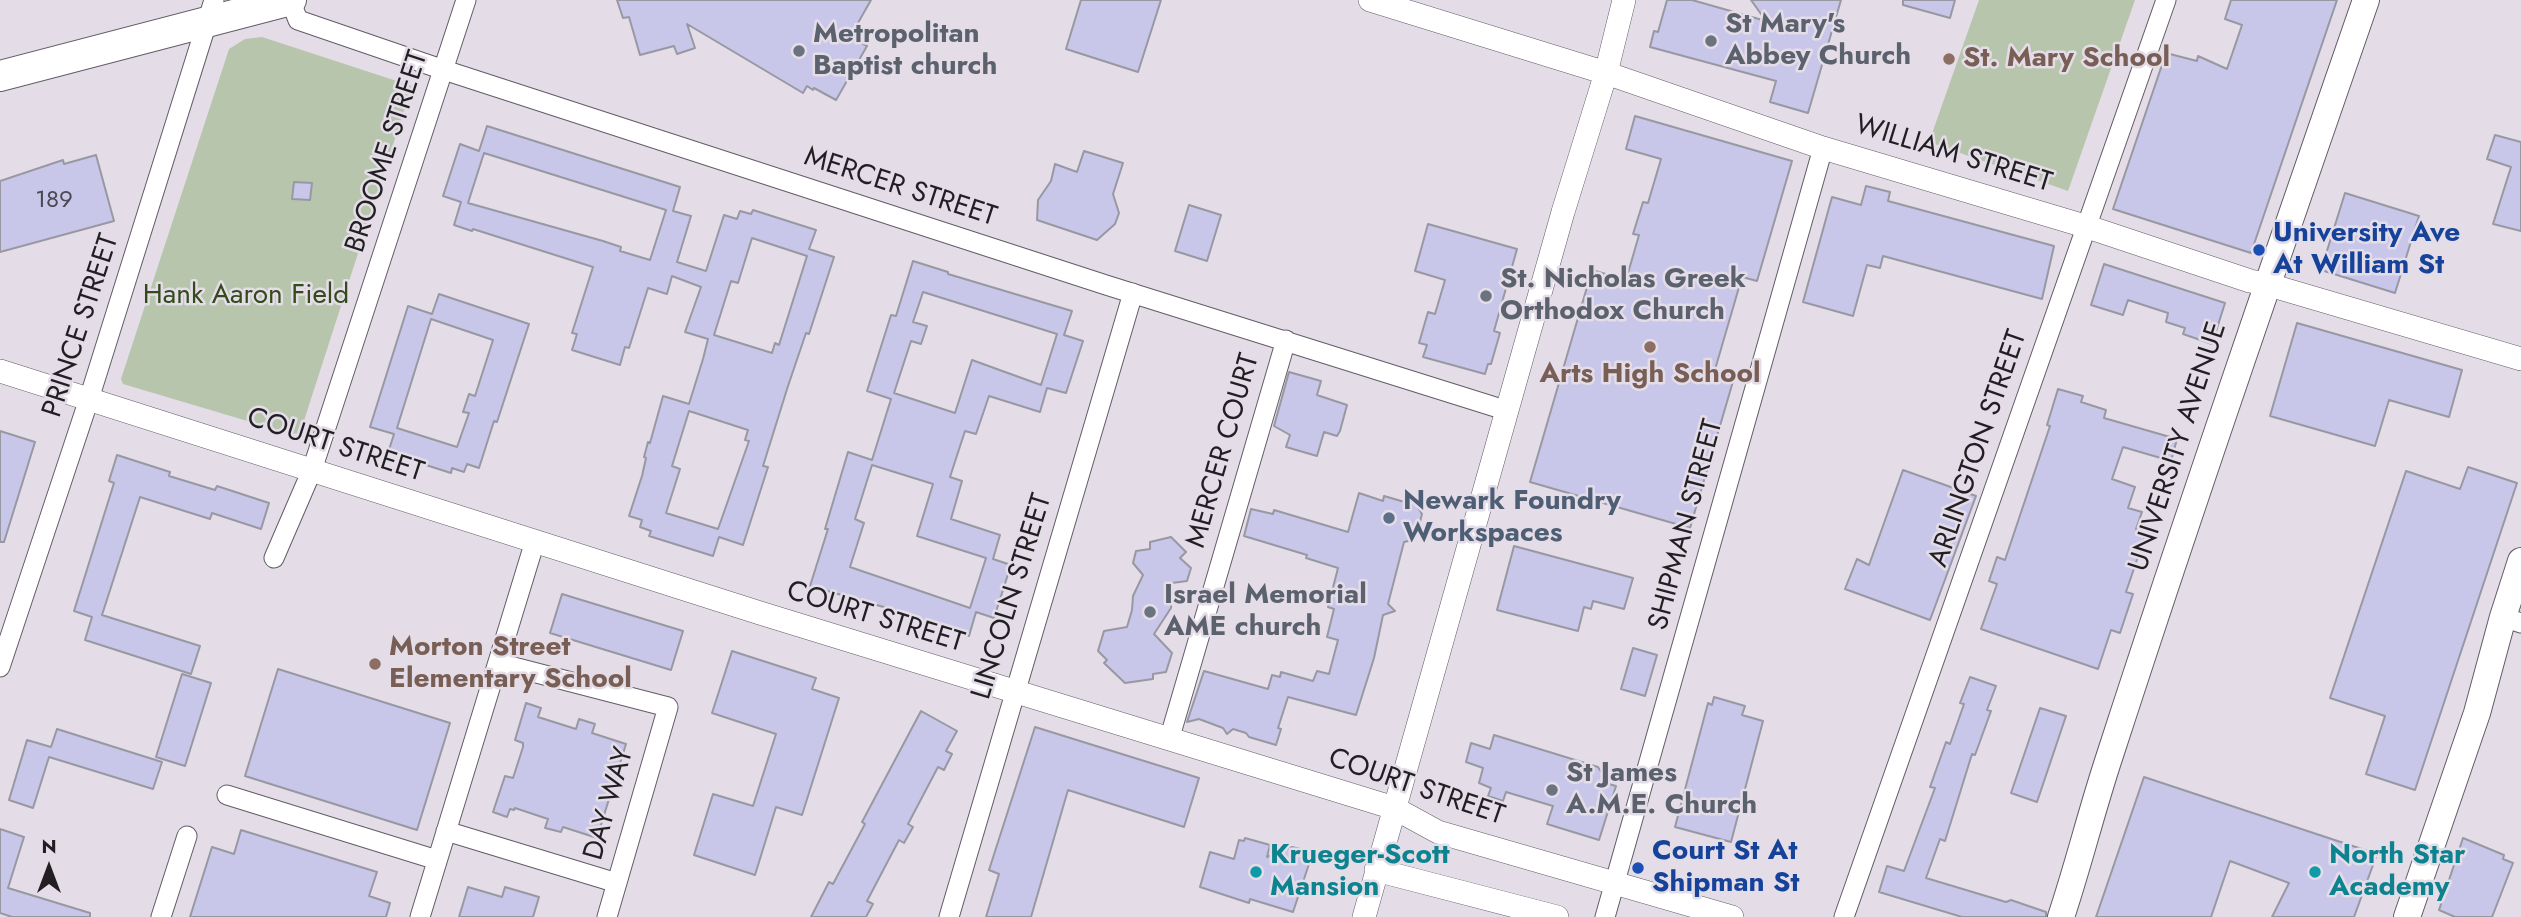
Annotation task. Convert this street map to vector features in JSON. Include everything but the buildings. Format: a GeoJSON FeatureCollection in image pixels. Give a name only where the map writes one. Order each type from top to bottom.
{"type":"FeatureCollection","features":[{"type":"Feature","properties":{"kind":"main road"},"geometry":{"type":"LineString","coordinates":[[0,76],[210,11],[291,0]]}},
{"type":"Feature","properties":{"kind":"main road","name":"UNIVERSITY AVENUE"},"geometry":{"type":"LineString","coordinates":[[2061,917],[2085,845],[2108,759],[2266,284],[2367,0]]}},
{"type":"Feature","properties":{"kind":"main road"},"geometry":{"type":"LineString","coordinates":[[2407,917],[2512,620],[2521,561]]}},
{"type":"Feature","properties":{"kind":"street","name":"MERCER STREET"},"geometry":{"type":"LineString","coordinates":[[291,0],[298,20],[444,70],[1508,411]]}},
{"type":"Feature","properties":{"kind":"street","name":"BROOME STREET"},"geometry":{"type":"LineString","coordinates":[[274,558],[312,470],[466,0]]}},
{"type":"Feature","properties":{"kind":"street","name":"WILLIAM STREET"},"geometry":{"type":"LineString","coordinates":[[1370,0],[1606,73],[1823,148],[2088,227],[2250,281],[2521,359]]}},
{"type":"Feature","properties":{"kind":"street"},"geometry":{"type":"LineString","coordinates":[[1364,917],[1563,212],[1606,73],[1624,0]]}},
{"type":"Feature","properties":{"kind":"street","name":"ARLINGTON STREET"},"geometry":{"type":"LineString","coordinates":[[1844,917],[2166,0]]}},
{"type":"Feature","properties":{"kind":"street","name":"PRINCE STREET"},"geometry":{"type":"LineString","coordinates":[[0,667],[89,399],[210,11]]}},
{"type":"Feature","properties":{"kind":"street","name":"SHIPMAN STREET"},"geometry":{"type":"LineString","coordinates":[[1605,917],[1823,148]]}},
{"type":"Feature","properties":{"kind":"street","name":"LINCOLN STREET"},"geometry":{"type":"LineString","coordinates":[[949,917],[1133,293]]}},
{"type":"Feature","properties":{"kind":"street","name":"MERCER COURT"},"geometry":{"type":"LineString","coordinates":[[1169,740],[1286,340]]}},
{"type":"Feature","properties":{"kind":"street","name":"COURT STREET"},"geometry":{"type":"LineString","coordinates":[[0,371],[1014,692],[1394,808],[1438,832],[1732,917]]}},
{"type":"Feature","properties":{"kind":"street"},"geometry":{"type":"LineString","coordinates":[[419,917],[535,541]]}},
{"type":"Feature","properties":{"kind":"street","name":"DAY WAY"},"geometry":{"type":"LineString","coordinates":[[498,663],[667,707],[607,917]]}},
{"type":"Feature","properties":{"kind":"street"},"geometry":{"type":"LineString","coordinates":[[227,795],[437,860]]}},
{"type":"Feature","properties":{"kind":"street"},"geometry":{"type":"LineString","coordinates":[[446,831],[617,883]]}},
{"type":"Feature","properties":{"kind":"street"},"geometry":{"type":"LineString","coordinates":[[161,917],[187,836]]}},
{"type":"Feature","properties":{"kind":"street"},"geometry":{"type":"LineString","coordinates":[[1376,870],[1557,917]]}},
{"type":"Feature","properties":{"kind":"green space"},"geometry":{"type":"Polygon","coordinates":[[[1979,0],[2135,0],[2068,191],[1929,142],[1979,0]]]}},
{"type":"Feature","properties":{"kind":"green space","name":"Hank Aaron Field"},"geometry":{"type":"Polygon","coordinates":[[[262,37],[412,86],[300,433],[291,434],[123,384],[121,379],[229,49],[245,39],[262,37]]]}},
{"type":"Feature","properties":{"kind":"place","name":"St Mary's Abbey Church"},"geometry":{"type":"Point","coordinates":[1711,41]}},
{"type":"Feature","properties":{"kind":"place","name":"Metropolitan Baptist church"},"geometry":{"type":"Point","coordinates":[799,51]}},
{"type":"Feature","properties":{"kind":"place","name":"St. Mary School"},"geometry":{"type":"Point","coordinates":[1949,59]}},
{"type":"Feature","properties":{"kind":"place","name":"University Ave At William St"},"geometry":{"type":"Point","coordinates":[2259,250]}},
{"type":"Feature","properties":{"kind":"place","name":"St. Nicholas Greek Orthodox Church"},"geometry":{"type":"Point","coordinates":[1486,296]}},
{"type":"Feature","properties":{"kind":"place","name":"Arts High School"},"geometry":{"type":"Point","coordinates":[1650,347]}},
{"type":"Feature","properties":{"kind":"place","name":"Newark Foundry Workspaces"},"geometry":{"type":"Point","coordinates":[1389,518]}},
{"type":"Feature","properties":{"kind":"place","name":"Israel Memorial AME church"},"geometry":{"type":"Point","coordinates":[1150,612]}},
{"type":"Feature","properties":{"kind":"place","name":"Morton Street Elementary School"},"geometry":{"type":"Point","coordinates":[375,664]}},
{"type":"Feature","properties":{"kind":"place","name":"St James A.M.E. Church"},"geometry":{"type":"Point","coordinates":[1552,790]}},
{"type":"Feature","properties":{"kind":"place","name":"Court St At Shipman St"},"geometry":{"type":"Point","coordinates":[1638,868]}},
{"type":"Feature","properties":{"kind":"place","name":"Krueger-Scott Mansion"},"geometry":{"type":"Point","coordinates":[1256,872]}},
{"type":"Feature","properties":{"kind":"place","name":"North Star Academy"},"geometry":{"type":"Point","coordinates":[2315,872]}}]}
